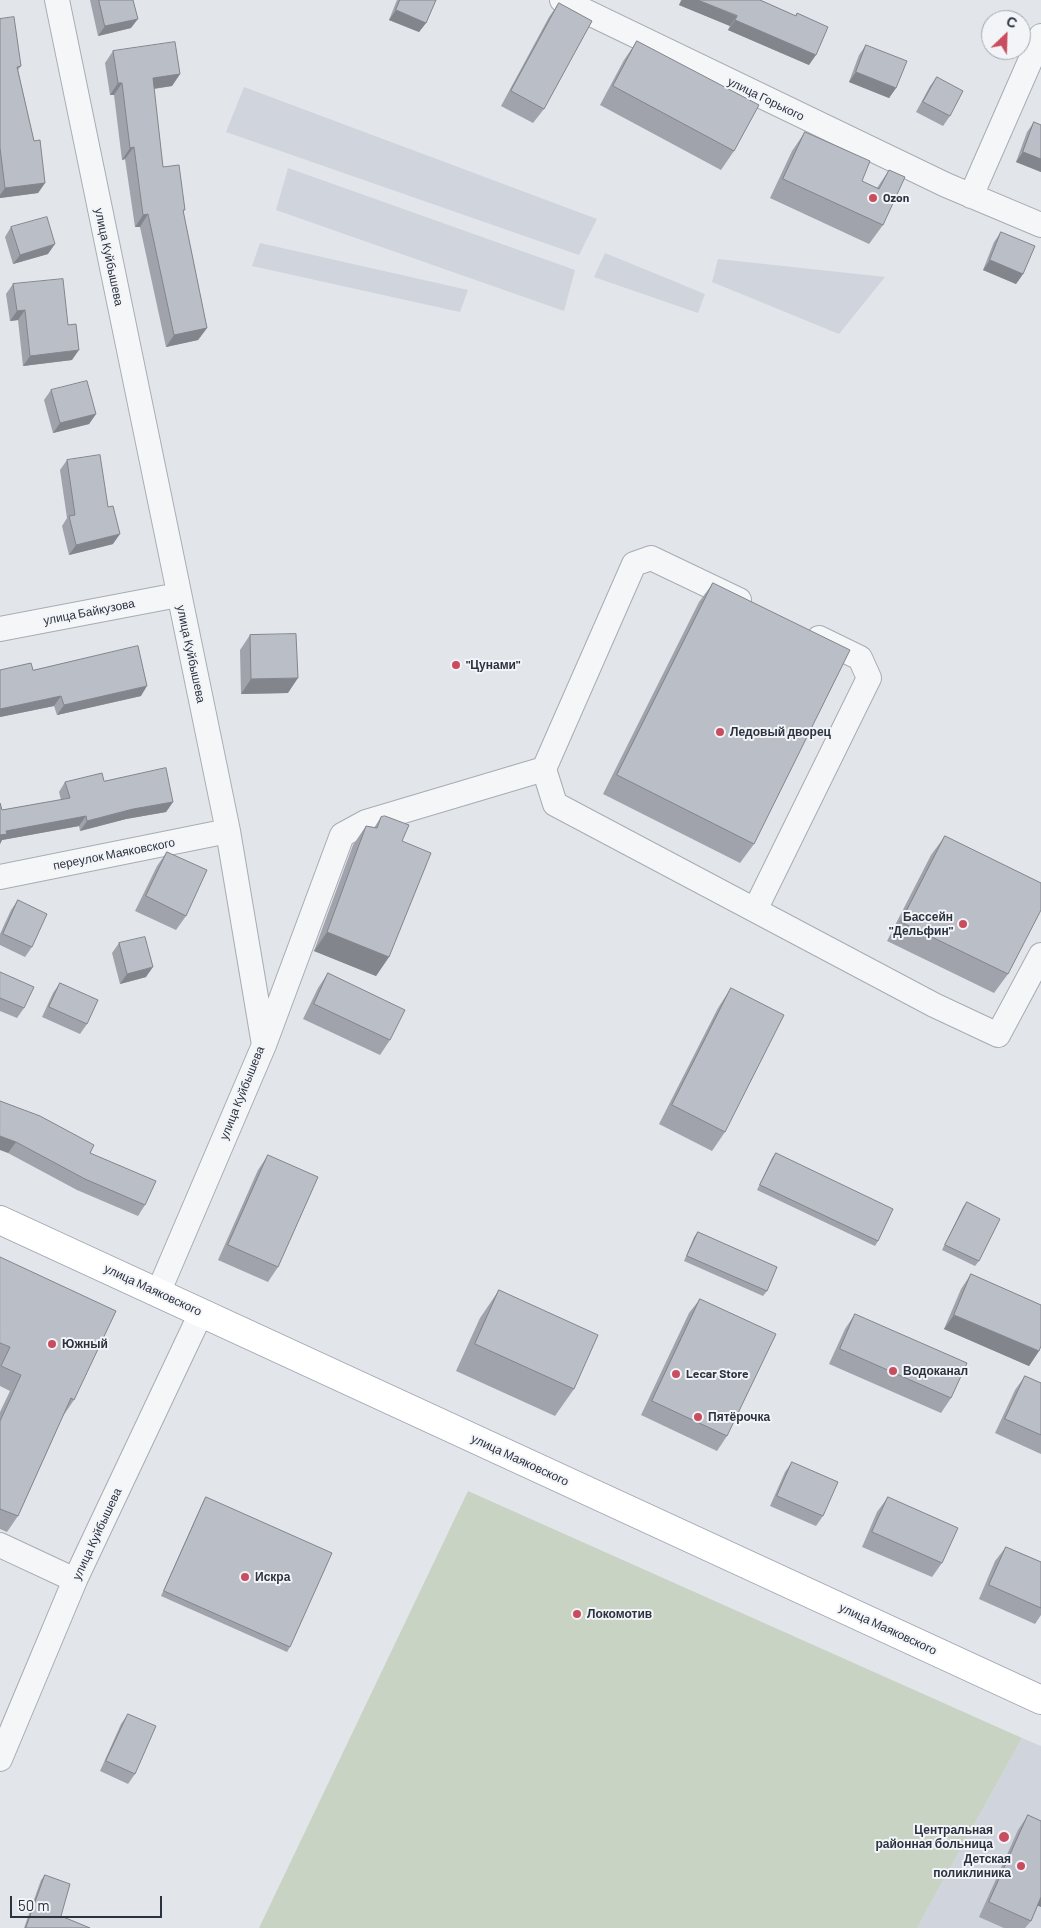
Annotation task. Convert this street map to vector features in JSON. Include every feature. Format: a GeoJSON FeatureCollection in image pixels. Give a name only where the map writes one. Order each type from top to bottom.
{"type":"FeatureCollection","features":[{"type":"Feature","properties":{"kind":"main road","name":"улица Маяковского"},"geometry":{"type":"LineString","coordinates":[[0,1220],[1040,1695]]}},
{"type":"Feature","properties":{"kind":"street","name":"улица Куйбышева"},"geometry":{"type":"LineString","coordinates":[[57,0],[228,831],[264,1045],[158,1293]]}},
{"type":"Feature","properties":{"kind":"street","name":"улица Горького"},"geometry":{"type":"LineString","coordinates":[[562,0],[971,196],[1041,225]]}},
{"type":"Feature","properties":{"kind":"street"},"geometry":{"type":"LineString","coordinates":[[971,196],[1041,36]]}},
{"type":"Feature","properties":{"kind":"street"},"geometry":{"type":"LineString","coordinates":[[755,608],[651,558],[634,564],[544,769],[555,804],[934,1005],[998,1035],[1041,955]]}},
{"type":"Feature","properties":{"kind":"street","name":"улица Байкузова"},"geometry":{"type":"LineString","coordinates":[[0,628],[178,595]]}},
{"type":"Feature","properties":{"kind":"street"},"geometry":{"type":"LineString","coordinates":[[756,910],[869,678],[860,658],[799,629]]}},
{"type":"Feature","properties":{"kind":"street"},"geometry":{"type":"LineString","coordinates":[[264,1045],[342,835],[366,822],[544,769]]}},
{"type":"Feature","properties":{"kind":"street","name":"переулок Маяковского"},"geometry":{"type":"LineString","coordinates":[[0,877],[228,831]]}},
{"type":"Feature","properties":{"kind":"street","name":"улица Куйбышева"},"geometry":{"type":"LineString","coordinates":[[0,1759],[75,1580],[201,1313]]}},
{"type":"Feature","properties":{"kind":"street"},"geometry":{"type":"LineString","coordinates":[[0,1545],[75,1580]]}},
{"type":"Feature","properties":{"kind":"shaded area"},"geometry":{"type":"Polygon","coordinates":[[[244,87],[597,219],[579,255],[226,132],[244,87]]]}},
{"type":"Feature","properties":{"kind":"shaded area"},"geometry":{"type":"Polygon","coordinates":[[[288,168],[575,270],[564,311],[276,210],[288,168]]]}},
{"type":"Feature","properties":{"kind":"shaded area"},"geometry":{"type":"Polygon","coordinates":[[[260,243],[468,290],[460,312],[252,266],[260,243]]]}},
{"type":"Feature","properties":{"kind":"shaded area"},"geometry":{"type":"Polygon","coordinates":[[[605,253],[705,294],[698,313],[594,277],[605,253]]]}},
{"type":"Feature","properties":{"kind":"shaded area"},"geometry":{"type":"Polygon","coordinates":[[[718,259],[885,277],[839,334],[712,282],[718,259]]]}},
{"type":"Feature","properties":{"kind":"shaded area","name":"Центральная районная больница"},"geometry":{"type":"Polygon","coordinates":[[[1022,1738],[1041,1746],[1041,1928],[917,1928],[1022,1738]]]}},
{"type":"Feature","properties":{"kind":"green space","name":"Локомотив"},"geometry":{"type":"Polygon","coordinates":[[[468,1491],[1022,1738],[917,1928],[259,1928],[468,1491]]]}},
{"type":"Feature","properties":{"kind":"building"},"geometry":{"type":"Polygon","coordinates":[[[99,0],[133,0],[138,19],[105,26],[99,0]]]}},
{"type":"Feature","properties":{"kind":"building"},"geometry":{"type":"Polygon","coordinates":[[[400,0],[436,0],[426,23],[396,10],[400,0]]]}},
{"type":"Feature","properties":{"kind":"building"},"geometry":{"type":"Polygon","coordinates":[[[698,0],[760,0],[796,16],[797,13],[828,27],[816,55],[735,20],[737,16],[698,0]]]}},
{"type":"Feature","properties":{"kind":"building"},"geometry":{"type":"Polygon","coordinates":[[[559,3],[592,21],[544,109],[511,91],[559,3]]]}},
{"type":"Feature","properties":{"kind":"building"},"geometry":{"type":"Polygon","coordinates":[[[14,17],[21,66],[17,67],[34,141],[40,140],[45,183],[5,188],[0,148],[0,19],[14,17]]]}},
{"type":"Feature","properties":{"kind":"building"},"geometry":{"type":"Polygon","coordinates":[[[637,41],[759,105],[734,151],[613,86],[637,41]]]}},
{"type":"Feature","properties":{"kind":"building"},"geometry":{"type":"Polygon","coordinates":[[[175,42],[180,74],[153,78],[163,167],[179,165],[185,210],[183,210],[207,328],[174,335],[148,214],[143,215],[134,147],[130,148],[122,83],[118,83],[113,51],[175,42]]]}},
{"type":"Feature","properties":{"kind":"building"},"geometry":{"type":"Polygon","coordinates":[[[866,45],[907,61],[896,88],[856,72],[866,45]]]}},
{"type":"Feature","properties":{"kind":"building"},"geometry":{"type":"Polygon","coordinates":[[[937,77],[963,91],[950,116],[923,102],[937,77]]]}},
{"type":"Feature","properties":{"kind":"building"},"geometry":{"type":"Polygon","coordinates":[[[1034,122],[1041,125],[1041,159],[1023,152],[1034,122]]]}},
{"type":"Feature","properties":{"kind":"building"},"geometry":{"type":"Polygon","coordinates":[[[805,132],[870,161],[862,181],[879,189],[889,170],[905,177],[883,225],[783,179],[805,132]]]}},
{"type":"Feature","properties":{"kind":"building"},"geometry":{"type":"Polygon","coordinates":[[[47,217],[55,244],[20,255],[11,227],[47,217]]]}},
{"type":"Feature","properties":{"kind":"building"},"geometry":{"type":"Polygon","coordinates":[[[1001,232],[1035,246],[1023,274],[990,260],[1001,232]]]}},
{"type":"Feature","properties":{"kind":"building"},"geometry":{"type":"Polygon","coordinates":[[[63,279],[68,325],[76,324],[79,350],[30,356],[25,310],[17,311],[13,284],[63,279]]]}},
{"type":"Feature","properties":{"kind":"building"},"geometry":{"type":"Polygon","coordinates":[[[87,381],[96,414],[60,423],[51,390],[87,381]]]}},
{"type":"Feature","properties":{"kind":"building"},"geometry":{"type":"Polygon","coordinates":[[[100,455],[108,507],[113,506],[120,534],[76,545],[69,516],[75,515],[67,460],[100,455]]]}},
{"type":"Feature","properties":{"kind":"building","name":"Ледовый дворец"},"geometry":{"type":"Polygon","coordinates":[[[713,583],[850,650],[754,844],[617,775],[713,583]]]}},
{"type":"Feature","properties":{"kind":"building"},"geometry":{"type":"Polygon","coordinates":[[[296,634],[298,678],[251,679],[250,635],[296,634]]]}},
{"type":"Feature","properties":{"kind":"building"},"geometry":{"type":"Polygon","coordinates":[[[138,646],[147,686],[64,705],[61,696],[0,709],[0,670],[31,663],[33,670],[138,646]]]}},
{"type":"Feature","properties":{"kind":"building"},"geometry":{"type":"Polygon","coordinates":[[[166,768],[173,802],[133,809],[87,821],[86,816],[6,831],[7,834],[0,835],[0,803],[2,810],[70,798],[65,782],[102,773],[104,781],[166,768]]]}},
{"type":"Feature","properties":{"kind":"building"},"geometry":{"type":"Polygon","coordinates":[[[385,816],[409,825],[402,841],[431,853],[389,957],[327,932],[366,826],[377,828],[381,817],[385,816]]]}},
{"type":"Feature","properties":{"kind":"building","name":"Бассейн \"Дельфин\""},"geometry":{"type":"Polygon","coordinates":[[[945,836],[1041,883],[1041,910],[1008,974],[901,922],[945,836]]]}},
{"type":"Feature","properties":{"kind":"building"},"geometry":{"type":"Polygon","coordinates":[[[167,852],[207,870],[186,916],[146,896],[167,852]]]}},
{"type":"Feature","properties":{"kind":"building"},"geometry":{"type":"Polygon","coordinates":[[[18,900],[47,914],[32,947],[3,934],[18,900]]]}},
{"type":"Feature","properties":{"kind":"building"},"geometry":{"type":"Polygon","coordinates":[[[145,937],[153,967],[127,974],[119,943],[145,937]]]}},
{"type":"Feature","properties":{"kind":"building"},"geometry":{"type":"Polygon","coordinates":[[[0,972],[34,987],[24,1008],[0,998],[0,972]]]}},
{"type":"Feature","properties":{"kind":"building"},"geometry":{"type":"Polygon","coordinates":[[[328,973],[405,1010],[390,1040],[314,1004],[328,973]]]}},
{"type":"Feature","properties":{"kind":"building"},"geometry":{"type":"Polygon","coordinates":[[[60,983],[98,1000],[87,1024],[49,1007],[60,983]]]}},
{"type":"Feature","properties":{"kind":"building"},"geometry":{"type":"Polygon","coordinates":[[[731,988],[784,1015],[725,1132],[672,1105],[731,988]]]}},
{"type":"Feature","properties":{"kind":"building"},"geometry":{"type":"Polygon","coordinates":[[[0,1101],[40,1116],[94,1145],[90,1153],[156,1181],[145,1205],[85,1179],[16,1142],[0,1136],[0,1101]]]}},
{"type":"Feature","properties":{"kind":"building"},"geometry":{"type":"Polygon","coordinates":[[[776,1153],[893,1209],[878,1241],[760,1185],[776,1153]]]}},
{"type":"Feature","properties":{"kind":"building"},"geometry":{"type":"Polygon","coordinates":[[[268,1155],[318,1177],[278,1267],[228,1245],[268,1155]]]}},
{"type":"Feature","properties":{"kind":"building"},"geometry":{"type":"Polygon","coordinates":[[[967,1202],[1000,1219],[979,1261],[945,1245],[967,1202]]]}},
{"type":"Feature","properties":{"kind":"building"},"geometry":{"type":"Polygon","coordinates":[[[698,1232],[777,1267],[767,1291],[687,1256],[698,1232]]]}},
{"type":"Feature","properties":{"kind":"building"},"geometry":{"type":"Polygon","coordinates":[[[0,1257],[116,1311],[74,1400],[71,1398],[18,1516],[0,1509],[0,1421],[21,1375],[1,1366],[10,1347],[0,1343],[0,1257]]]}},
{"type":"Feature","properties":{"kind":"building"},"geometry":{"type":"Polygon","coordinates":[[[971,1274],[1041,1305],[1041,1346],[1039,1351],[954,1315],[971,1274]]]}},
{"type":"Feature","properties":{"kind":"building"},"geometry":{"type":"Polygon","coordinates":[[[499,1290],[598,1335],[574,1389],[475,1344],[499,1290]]]}},
{"type":"Feature","properties":{"kind":"building"},"geometry":{"type":"Polygon","coordinates":[[[700,1299],[776,1334],[727,1436],[652,1401],[700,1299]]]}},
{"type":"Feature","properties":{"kind":"building"},"geometry":{"type":"Polygon","coordinates":[[[855,1314],[967,1363],[951,1398],[840,1349],[855,1314]]]}},
{"type":"Feature","properties":{"kind":"building"},"geometry":{"type":"Polygon","coordinates":[[[1025,1376],[1041,1383],[1041,1435],[1005,1419],[1025,1376]]]}},
{"type":"Feature","properties":{"kind":"building"},"geometry":{"type":"Polygon","coordinates":[[[792,1462],[838,1482],[823,1516],[777,1496],[792,1462]]]}},
{"type":"Feature","properties":{"kind":"building","name":"Искра"},"geometry":{"type":"Polygon","coordinates":[[[206,1497],[332,1553],[290,1647],[164,1591],[206,1497]]]}},
{"type":"Feature","properties":{"kind":"building"},"geometry":{"type":"Polygon","coordinates":[[[888,1497],[958,1528],[942,1563],[872,1532],[888,1497]]]}},
{"type":"Feature","properties":{"kind":"building"},"geometry":{"type":"Polygon","coordinates":[[[1006,1547],[1041,1562],[1041,1608],[989,1585],[1006,1547]]]}},
{"type":"Feature","properties":{"kind":"building"},"geometry":{"type":"Polygon","coordinates":[[[128,1714],[156,1726],[135,1774],[106,1761],[128,1714]]]}},
{"type":"Feature","properties":{"kind":"building","name":"Детская поликлиника"},"geometry":{"type":"Polygon","coordinates":[[[1028,1815],[1041,1821],[1041,1897],[1031,1921],[989,1902],[1028,1815]]]}},
{"type":"Feature","properties":{"kind":"building"},"geometry":{"type":"Polygon","coordinates":[[[45,1875],[70,1884],[61,1916],[90,1928],[26,1928],[45,1875]]]}},
{"type":"Feature","properties":{"kind":"place","name":"Ozon"},"geometry":{"type":"Point","coordinates":[873,198]}},
{"type":"Feature","properties":{"kind":"place","name":"\"Цунами\""},"geometry":{"type":"Point","coordinates":[456,665]}},
{"type":"Feature","properties":{"kind":"place","name":"Ледовый дворец"},"geometry":{"type":"Point","coordinates":[720,732]}},
{"type":"Feature","properties":{"kind":"place","name":"Бассейн \"Дельфин\""},"geometry":{"type":"Point","coordinates":[963,924]}},
{"type":"Feature","properties":{"kind":"place","name":"Южный"},"geometry":{"type":"Point","coordinates":[52,1344]}},
{"type":"Feature","properties":{"kind":"place","name":"Водоканал"},"geometry":{"type":"Point","coordinates":[893,1371]}},
{"type":"Feature","properties":{"kind":"place","name":"Lecar Store"},"geometry":{"type":"Point","coordinates":[676,1374]}},
{"type":"Feature","properties":{"kind":"place","name":"Пятёрочка"},"geometry":{"type":"Point","coordinates":[698,1417]}},
{"type":"Feature","properties":{"kind":"place","name":"Искра"},"geometry":{"type":"Point","coordinates":[245,1577]}},
{"type":"Feature","properties":{"kind":"place","name":"Локомотив"},"geometry":{"type":"Point","coordinates":[577,1614]}},
{"type":"Feature","properties":{"kind":"place","name":"Центральная районная больница"},"geometry":{"type":"Point","coordinates":[1004,1837]}},
{"type":"Feature","properties":{"kind":"place","name":"Детская поликлиника"},"geometry":{"type":"Point","coordinates":[1021,1866]}}]}
